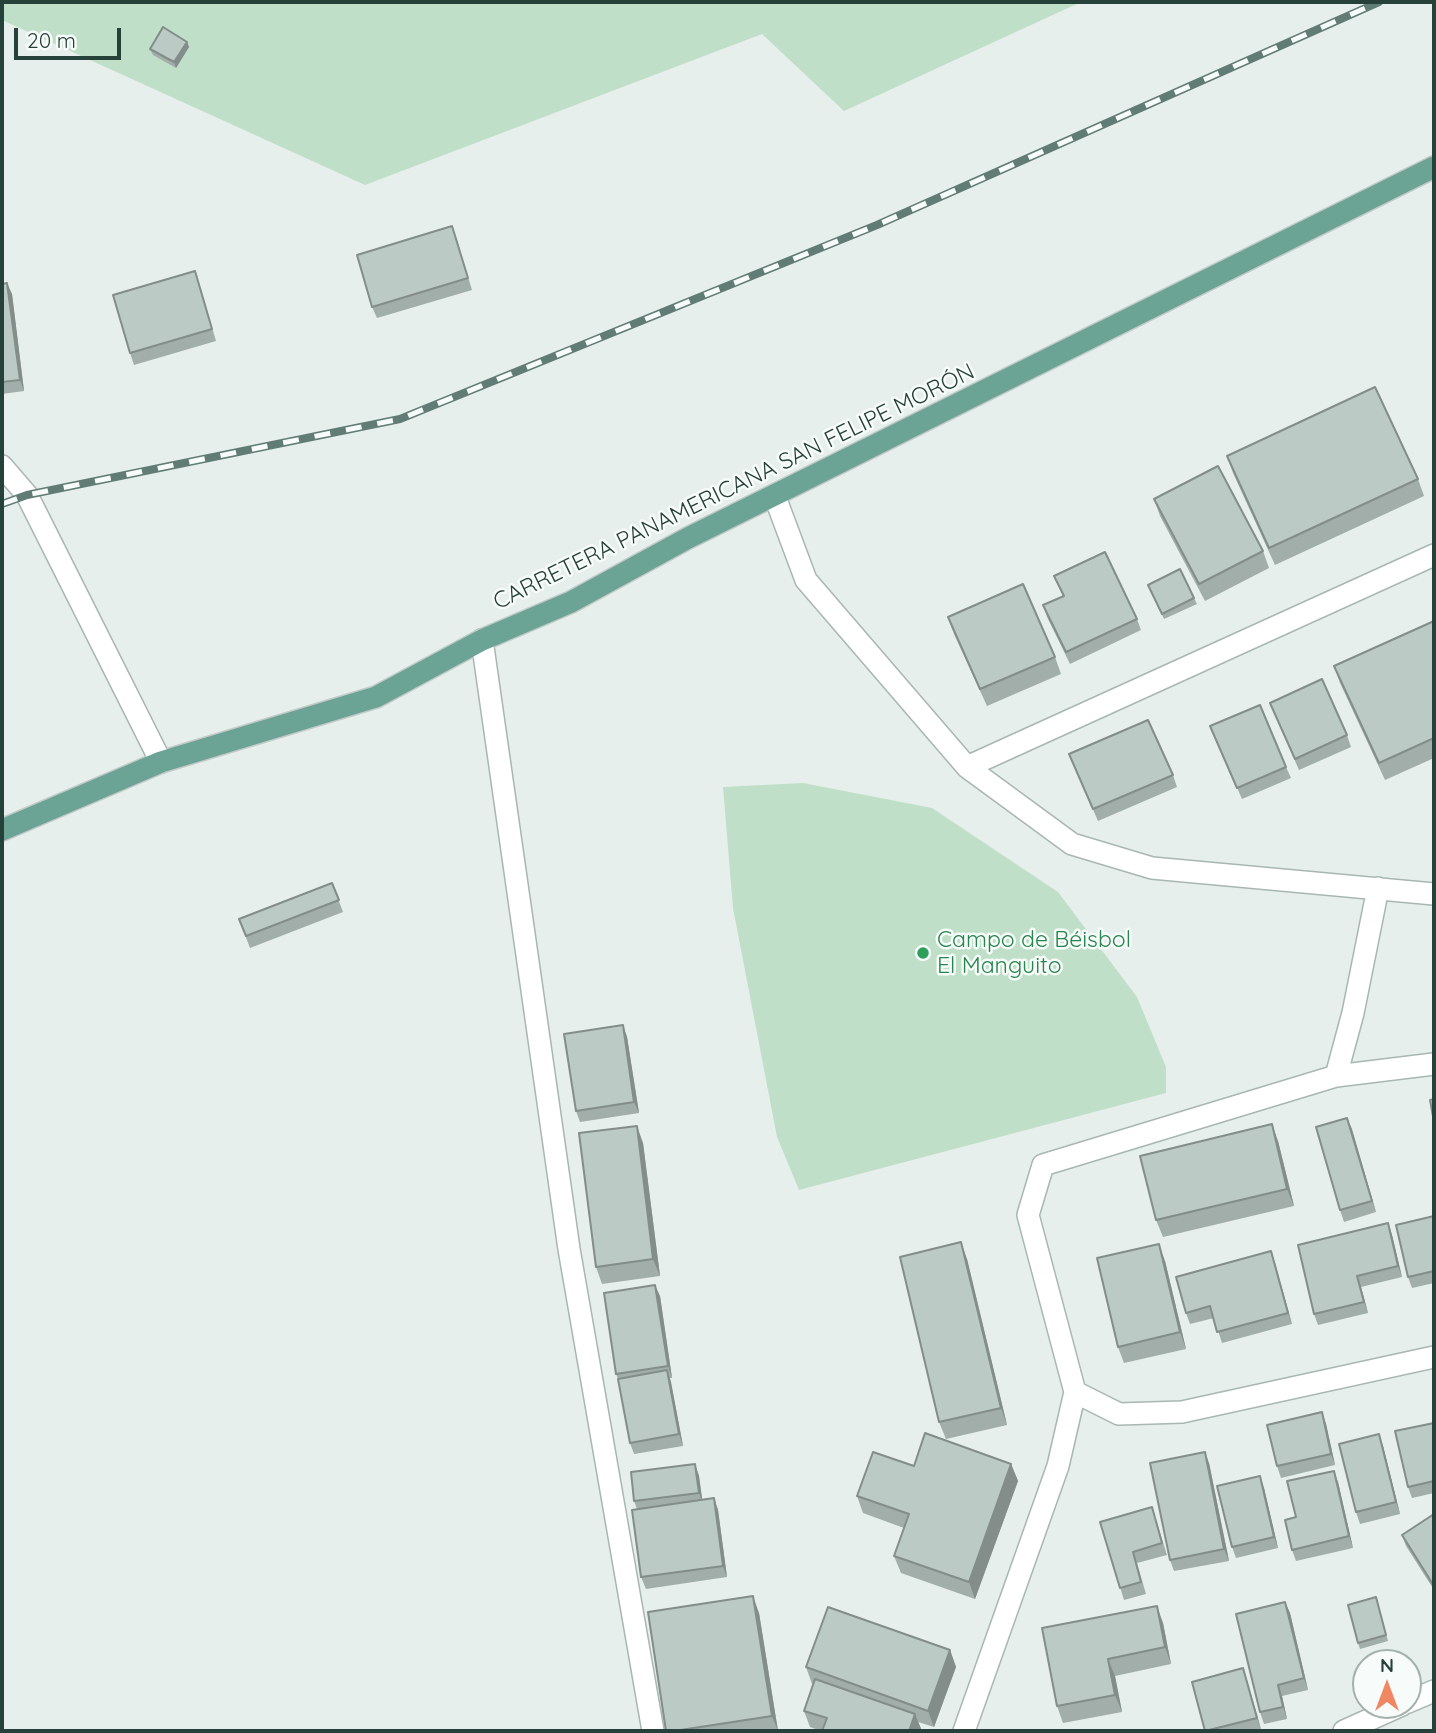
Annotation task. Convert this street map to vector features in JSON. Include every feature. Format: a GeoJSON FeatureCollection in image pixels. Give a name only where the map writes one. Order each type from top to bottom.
{"type":"FeatureCollection","features":[{"type":"Feature","properties":{"kind":"main road","name":"CARRETERA PANAMERICANA SAN FELIPE MORÓN"},"geometry":{"type":"LineString","coordinates":[[2,830],[161,762],[376,698],[482,640],[571,602],[688,538],[1434,167]]}},
{"type":"Feature","properties":{"kind":"street"},"geometry":{"type":"LineString","coordinates":[[2,466],[27,495],[161,762]]}},
{"type":"Feature","properties":{"kind":"street"},"geometry":{"type":"LineString","coordinates":[[775,497],[806,580],[967,767],[1072,844],[1152,868],[1434,894]]}},
{"type":"Feature","properties":{"kind":"street"},"geometry":{"type":"LineString","coordinates":[[967,767],[1434,555]]}},
{"type":"Feature","properties":{"kind":"street"},"geometry":{"type":"LineString","coordinates":[[482,640],[569,1250],[653,1731]]}},
{"type":"Feature","properties":{"kind":"street"},"geometry":{"type":"LineString","coordinates":[[1336,1076],[1359,986],[1378,888]]}},
{"type":"Feature","properties":{"kind":"street"},"geometry":{"type":"LineString","coordinates":[[964,1731],[1058,1466],[1075,1392],[1028,1215],[1043,1165],[1336,1076],[1434,1064]]}},
{"type":"Feature","properties":{"kind":"street"},"geometry":{"type":"LineString","coordinates":[[1075,1392],[1119,1414],[1182,1412],[1434,1357]]}},
{"type":"Feature","properties":{"kind":"street"},"geometry":{"type":"LineString","coordinates":[[1344,1731],[1371,1719]]}},
{"type":"Feature","properties":{"kind":"green space"},"geometry":{"type":"Polygon","coordinates":[[[2,2],[1081,2],[844,111],[762,34],[365,185],[2,20],[2,2]]]}},
{"type":"Feature","properties":{"kind":"green space","name":"Campo de Béisbol El Manguito"},"geometry":{"type":"Polygon","coordinates":[[[803,783],[932,808],[1058,892],[1137,997],[1166,1067],[1166,1093],[799,1190],[777,1137],[733,908],[723,787],[803,783]]]}},
{"type":"Feature","properties":{"kind":"building"},"geometry":{"type":"Polygon","coordinates":[[[163,27],[187,42],[174,62],[150,49],[163,27]]]}},
{"type":"Feature","properties":{"kind":"building"},"geometry":{"type":"Polygon","coordinates":[[[452,226],[468,278],[372,307],[357,255],[452,226]]]}},
{"type":"Feature","properties":{"kind":"building"},"geometry":{"type":"Polygon","coordinates":[[[195,271],[212,329],[130,353],[113,295],[195,271]]]}},
{"type":"Feature","properties":{"kind":"building"},"geometry":{"type":"Polygon","coordinates":[[[7,283],[20,380],[2,382],[2,284],[7,283]]]}},
{"type":"Feature","properties":{"kind":"building"},"geometry":{"type":"Polygon","coordinates":[[[1375,387],[1418,479],[1269,548],[1227,456],[1375,387]]]}},
{"type":"Feature","properties":{"kind":"building"},"geometry":{"type":"Polygon","coordinates":[[[1218,466],[1263,551],[1199,584],[1154,499],[1218,466]]]}},
{"type":"Feature","properties":{"kind":"building"},"geometry":{"type":"Polygon","coordinates":[[[1105,552],[1137,619],[1066,652],[1043,605],[1064,596],[1054,576],[1105,552]]]}},
{"type":"Feature","properties":{"kind":"building"},"geometry":{"type":"Polygon","coordinates":[[[1180,569],[1194,598],[1162,614],[1148,585],[1180,569]]]}},
{"type":"Feature","properties":{"kind":"building"},"geometry":{"type":"Polygon","coordinates":[[[1023,584],[1055,657],[980,689],[948,617],[1023,584]]]}},
{"type":"Feature","properties":{"kind":"building"},"geometry":{"type":"Polygon","coordinates":[[[1434,621],[1434,738],[1379,763],[1334,666],[1434,621]]]}},
{"type":"Feature","properties":{"kind":"building"},"geometry":{"type":"Polygon","coordinates":[[[1322,679],[1347,735],[1295,759],[1270,703],[1322,679]]]}},
{"type":"Feature","properties":{"kind":"building"},"geometry":{"type":"Polygon","coordinates":[[[1260,705],[1286,767],[1237,788],[1210,726],[1260,705]]]}},
{"type":"Feature","properties":{"kind":"building"},"geometry":{"type":"Polygon","coordinates":[[[1148,720],[1173,775],[1093,809],[1069,754],[1148,720]]]}},
{"type":"Feature","properties":{"kind":"building"},"geometry":{"type":"Polygon","coordinates":[[[332,883],[339,900],[246,936],[239,919],[332,883]]]}},
{"type":"Feature","properties":{"kind":"building"},"geometry":{"type":"Polygon","coordinates":[[[623,1025],[634,1102],[576,1111],[564,1034],[623,1025]]]}},
{"type":"Feature","properties":{"kind":"building"},"geometry":{"type":"Polygon","coordinates":[[[1434,1099],[1434,1122],[1430,1100],[1434,1099]]]}},
{"type":"Feature","properties":{"kind":"building"},"geometry":{"type":"Polygon","coordinates":[[[1347,1118],[1372,1201],[1340,1210],[1316,1127],[1347,1118]]]}},
{"type":"Feature","properties":{"kind":"building"},"geometry":{"type":"Polygon","coordinates":[[[1272,1124],[1287,1189],[1156,1220],[1140,1156],[1272,1124]]]}},
{"type":"Feature","properties":{"kind":"building"},"geometry":{"type":"Polygon","coordinates":[[[637,1126],[653,1259],[596,1267],[579,1133],[637,1126]]]}},
{"type":"Feature","properties":{"kind":"building"},"geometry":{"type":"Polygon","coordinates":[[[1434,1216],[1434,1271],[1408,1277],[1396,1225],[1434,1216]]]}},
{"type":"Feature","properties":{"kind":"building"},"geometry":{"type":"Polygon","coordinates":[[[1388,1223],[1398,1266],[1357,1276],[1364,1302],[1314,1314],[1298,1245],[1388,1223]]]}},
{"type":"Feature","properties":{"kind":"building"},"geometry":{"type":"Polygon","coordinates":[[[961,1242],[1001,1408],[939,1422],[900,1257],[961,1242]]]}},
{"type":"Feature","properties":{"kind":"building"},"geometry":{"type":"Polygon","coordinates":[[[1159,1244],[1180,1332],[1118,1347],[1097,1258],[1159,1244]]]}},
{"type":"Feature","properties":{"kind":"building"},"geometry":{"type":"Polygon","coordinates":[[[1271,1251],[1288,1313],[1217,1332],[1210,1306],[1186,1313],[1176,1277],[1271,1251]]]}},
{"type":"Feature","properties":{"kind":"building"},"geometry":{"type":"Polygon","coordinates":[[[655,1285],[668,1366],[616,1374],[604,1293],[655,1285]]]}},
{"type":"Feature","properties":{"kind":"building"},"geometry":{"type":"Polygon","coordinates":[[[667,1370],[679,1434],[630,1443],[618,1379],[667,1370]]]}},
{"type":"Feature","properties":{"kind":"building"},"geometry":{"type":"Polygon","coordinates":[[[1322,1412],[1331,1454],[1277,1466],[1267,1425],[1322,1412]]]}},
{"type":"Feature","properties":{"kind":"building"},"geometry":{"type":"Polygon","coordinates":[[[1434,1423],[1434,1481],[1408,1487],[1395,1431],[1434,1423]]]}},
{"type":"Feature","properties":{"kind":"building"},"geometry":{"type":"Polygon","coordinates":[[[925,1433],[1011,1464],[969,1582],[894,1556],[909,1514],[857,1496],[873,1452],[914,1466],[925,1433]]]}},
{"type":"Feature","properties":{"kind":"building"},"geometry":{"type":"Polygon","coordinates":[[[1379,1434],[1396,1502],[1356,1512],[1339,1444],[1379,1434]]]}},
{"type":"Feature","properties":{"kind":"building"},"geometry":{"type":"Polygon","coordinates":[[[1205,1452],[1224,1549],[1170,1560],[1150,1463],[1205,1452]]]}},
{"type":"Feature","properties":{"kind":"building"},"geometry":{"type":"Polygon","coordinates":[[[695,1464],[699,1493],[634,1501],[631,1472],[695,1464]]]}},
{"type":"Feature","properties":{"kind":"building"},"geometry":{"type":"Polygon","coordinates":[[[1334,1471],[1349,1536],[1292,1550],[1285,1520],[1296,1517],[1287,1481],[1334,1471]]]}},
{"type":"Feature","properties":{"kind":"building"},"geometry":{"type":"Polygon","coordinates":[[[1260,1476],[1274,1537],[1232,1547],[1217,1486],[1260,1476]]]}},
{"type":"Feature","properties":{"kind":"building"},"geometry":{"type":"Polygon","coordinates":[[[714,1498],[723,1566],[641,1577],[632,1510],[714,1498]]]}},
{"type":"Feature","properties":{"kind":"building"},"geometry":{"type":"Polygon","coordinates":[[[1152,1507],[1162,1543],[1133,1552],[1141,1582],[1120,1588],[1100,1522],[1152,1507]]]}},
{"type":"Feature","properties":{"kind":"building"},"geometry":{"type":"Polygon","coordinates":[[[1434,1514],[1434,1586],[1402,1535],[1434,1514]]]}},
{"type":"Feature","properties":{"kind":"building"},"geometry":{"type":"Polygon","coordinates":[[[753,1596],[772,1716],[666,1731],[648,1612],[753,1596]]]}},
{"type":"Feature","properties":{"kind":"building"},"geometry":{"type":"Polygon","coordinates":[[[1376,1597],[1386,1635],[1358,1643],[1348,1605],[1376,1597]]]}},
{"type":"Feature","properties":{"kind":"building"},"geometry":{"type":"Polygon","coordinates":[[[1285,1602],[1304,1678],[1278,1685],[1283,1707],[1260,1712],[1236,1614],[1285,1602]]]}},
{"type":"Feature","properties":{"kind":"building"},"geometry":{"type":"Polygon","coordinates":[[[1157,1606],[1165,1647],[1108,1659],[1115,1695],[1057,1706],[1042,1628],[1157,1606]]]}},
{"type":"Feature","properties":{"kind":"building"},"geometry":{"type":"Polygon","coordinates":[[[828,1607],[950,1650],[928,1711],[806,1667],[828,1607]]]}},
{"type":"Feature","properties":{"kind":"building"},"geometry":{"type":"Polygon","coordinates":[[[1243,1668],[1257,1718],[1205,1731],[1192,1682],[1243,1668]]]}},
{"type":"Feature","properties":{"kind":"building"},"geometry":{"type":"Polygon","coordinates":[[[815,1679],[915,1714],[909,1731],[822,1731],[827,1718],[804,1711],[815,1679]]]}},
{"type":"Feature","properties":{"kind":"railway"},"geometry":{"type":"LineString","coordinates":[[2,504],[27,495],[400,419],[877,225],[1379,2]]}},
{"type":"Feature","properties":{"kind":"place","name":"Campo de Béisbol El Manguito"},"geometry":{"type":"Point","coordinates":[923,953]}}]}
